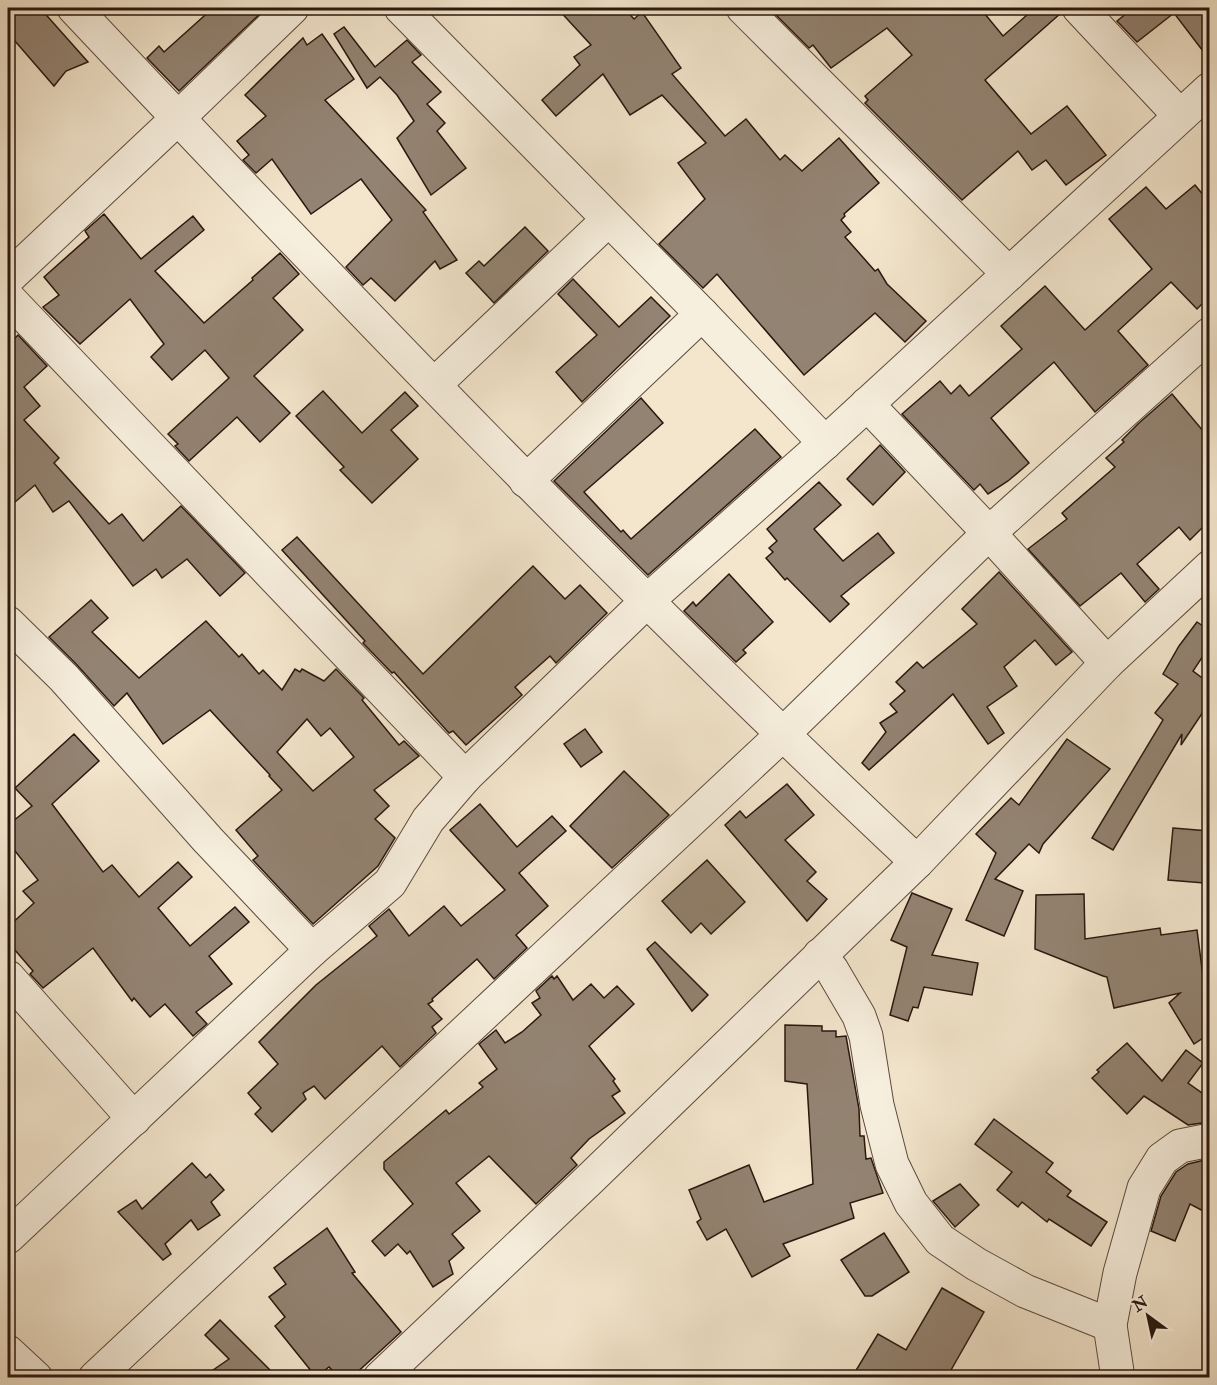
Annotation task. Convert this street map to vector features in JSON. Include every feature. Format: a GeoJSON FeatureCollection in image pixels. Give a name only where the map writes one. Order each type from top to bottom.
{"type":"FeatureCollection","features":[{"type":"Feature","properties":{"kind":"street"},"geometry":{"type":"LineString","coordinates":[[74,8],[526,481],[782,735],[917,862]]}},
{"type":"Feature","properties":{"kind":"street"},"geometry":{"type":"LineString","coordinates":[[292,8],[8,279],[465,777]]}},
{"type":"Feature","properties":{"kind":"street"},"geometry":{"type":"LineString","coordinates":[[401,8],[702,314],[825,443]]}},
{"type":"Feature","properties":{"kind":"street"},"geometry":{"type":"LineString","coordinates":[[743,8],[1009,274]]}},
{"type":"Feature","properties":{"kind":"street"},"geometry":{"type":"LineString","coordinates":[[1079,8],[1180,116]]}},
{"type":"Feature","properties":{"kind":"street"},"geometry":{"type":"LineString","coordinates":[[8,1237],[312,950],[390,883],[428,820],[465,777],[648,600],[825,443],[1209,89]]}},
{"type":"Feature","properties":{"kind":"street"},"geometry":{"type":"LineString","coordinates":[[434,386],[608,220]]}},
{"type":"Feature","properties":{"kind":"street"},"geometry":{"type":"LineString","coordinates":[[526,481],[702,314]]}},
{"type":"Feature","properties":{"kind":"street"},"geometry":{"type":"LineString","coordinates":[[95,1377],[782,735],[989,533],[1209,334]]}},
{"type":"Feature","properties":{"kind":"street"},"geometry":{"type":"LineString","coordinates":[[867,404],[989,533],[1107,663]]}},
{"type":"Feature","properties":{"kind":"street"},"geometry":{"type":"LineString","coordinates":[[380,1377],[591,1178],[917,862],[1107,663],[1209,567]]}},
{"type":"Feature","properties":{"kind":"street"},"geometry":{"type":"LineString","coordinates":[[8,622],[64,678],[208,840],[312,950]]}},
{"type":"Feature","properties":{"kind":"street"},"geometry":{"type":"LineString","coordinates":[[820,955],[832,970],[859,1016],[866,1036],[877,1105],[892,1164],[911,1203],[940,1240],[976,1264],[1025,1291],[1110,1325]]}},
{"type":"Feature","properties":{"kind":"street"},"geometry":{"type":"LineString","coordinates":[[8,977],[134,1119]]}},
{"type":"Feature","properties":{"kind":"street"},"geometry":{"type":"LineString","coordinates":[[1118,1377],[1110,1325],[1120,1274],[1144,1188],[1162,1159],[1180,1146],[1209,1140]]}},
{"type":"Feature","properties":{"kind":"street"},"geometry":{"type":"LineString","coordinates":[[8,1352],[36,1377]]}},
{"type":"Feature","properties":{"kind":"building"},"geometry":{"type":"Polygon","coordinates":[[[8,8],[40,8],[88,62],[66,71],[54,86],[8,33],[8,8]]]}},
{"type":"Feature","properties":{"kind":"building"},"geometry":{"type":"Polygon","coordinates":[[[213,8],[266,8],[179,91],[147,58],[159,46],[164,52],[213,8]]]}},
{"type":"Feature","properties":{"kind":"building"},"geometry":{"type":"Polygon","coordinates":[[[557,8],[624,8],[634,19],[642,12],[681,68],[672,74],[725,136],[746,119],[780,160],[785,155],[802,171],[839,138],[879,183],[844,214],[841,220],[851,232],[845,237],[875,271],[878,269],[887,284],[926,321],[905,342],[875,313],[804,375],[717,274],[703,288],[659,244],[705,199],[678,163],[706,143],[662,95],[630,115],[603,74],[556,116],[542,100],[580,65],[574,57],[591,45],[557,8]]]}},
{"type":"Feature","properties":{"kind":"building"},"geometry":{"type":"Polygon","coordinates":[[[769,8],[980,8],[1003,36],[1035,8],[1061,8],[1061,13],[985,80],[1031,134],[1067,106],[1106,155],[1066,185],[1046,160],[1032,170],[1018,151],[962,200],[865,103],[868,100],[865,96],[912,55],[887,28],[831,68],[813,45],[809,48],[769,8]]]}},
{"type":"Feature","properties":{"kind":"building"},"geometry":{"type":"Polygon","coordinates":[[[1133,8],[1209,8],[1209,59],[1174,13],[1137,42],[1117,21],[1133,8]]]}},
{"type":"Feature","properties":{"kind":"building"},"geometry":{"type":"Polygon","coordinates":[[[344,27],[375,67],[407,40],[421,55],[412,62],[441,92],[427,104],[445,123],[437,131],[466,168],[431,195],[397,138],[414,121],[397,95],[380,77],[367,88],[334,34],[344,27]]]}},
{"type":"Feature","properties":{"kind":"building"},"geometry":{"type":"Polygon","coordinates":[[[322,34],[354,79],[325,100],[426,210],[423,212],[457,260],[440,269],[435,261],[395,301],[371,278],[363,285],[346,267],[392,220],[361,179],[311,214],[272,159],[256,173],[243,160],[249,155],[237,141],[266,116],[245,95],[303,38],[307,45],[322,34]]]}},
{"type":"Feature","properties":{"kind":"building"},"geometry":{"type":"Polygon","coordinates":[[[1195,185],[1209,202],[1209,297],[1197,309],[1171,282],[1118,331],[1148,365],[1095,412],[1054,362],[991,418],[1029,463],[988,494],[980,484],[974,490],[902,414],[940,381],[951,394],[960,385],[969,396],[1022,349],[1001,326],[1045,286],[1085,330],[1152,269],[1109,219],[1146,187],[1166,209],[1195,185]]]}},
{"type":"Feature","properties":{"kind":"building"},"geometry":{"type":"Polygon","coordinates":[[[104,214],[141,259],[193,216],[204,230],[155,271],[204,323],[280,253],[299,274],[273,298],[303,330],[254,376],[290,413],[260,442],[237,417],[189,461],[175,446],[178,444],[168,434],[229,378],[205,350],[172,380],[151,357],[164,344],[130,299],[80,344],[43,307],[59,295],[44,277],[89,237],[85,231],[104,214]]]}},
{"type":"Feature","properties":{"kind":"building"},"geometry":{"type":"Polygon","coordinates":[[[525,227],[548,251],[494,303],[466,273],[479,261],[484,266],[525,227]]]}},
{"type":"Feature","properties":{"kind":"building"},"geometry":{"type":"Polygon","coordinates":[[[573,279],[619,327],[651,297],[670,316],[582,402],[556,372],[597,335],[558,294],[573,279]]]}},
{"type":"Feature","properties":{"kind":"building"},"geometry":{"type":"Polygon","coordinates":[[[18,335],[47,366],[24,387],[40,406],[24,420],[59,458],[54,463],[109,524],[122,514],[143,541],[181,506],[245,573],[220,596],[187,559],[162,578],[156,569],[133,586],[69,501],[53,512],[35,485],[8,508],[8,345],[18,335]]]}},
{"type":"Feature","properties":{"kind":"building"},"geometry":{"type":"Polygon","coordinates":[[[323,391],[362,433],[405,392],[418,406],[391,430],[418,459],[372,503],[340,470],[344,467],[296,416],[323,391]]]}},
{"type":"Feature","properties":{"kind":"building"},"geometry":{"type":"Polygon","coordinates":[[[1172,394],[1209,438],[1209,521],[1190,540],[1179,527],[1137,564],[1159,589],[1145,602],[1121,573],[1080,606],[1028,549],[1067,519],[1062,513],[1115,467],[1106,458],[1124,442],[1122,440],[1139,423],[1172,394]]]}},
{"type":"Feature","properties":{"kind":"building"},"geometry":{"type":"Polygon","coordinates":[[[641,398],[663,423],[584,492],[621,532],[623,530],[631,539],[755,429],[781,457],[648,575],[554,481],[641,398]]]}},
{"type":"Feature","properties":{"kind":"building"},"geometry":{"type":"Polygon","coordinates":[[[880,445],[905,472],[873,505],[847,479],[880,445]]]}},
{"type":"Feature","properties":{"kind":"building"},"geometry":{"type":"Polygon","coordinates":[[[819,482],[841,505],[814,529],[843,561],[878,533],[894,553],[841,596],[849,604],[830,622],[787,578],[785,580],[766,558],[773,552],[769,548],[777,541],[767,529],[819,482]]]}},
{"type":"Feature","properties":{"kind":"building"},"geometry":{"type":"Polygon","coordinates":[[[297,537],[423,674],[533,566],[565,599],[580,585],[607,613],[556,663],[550,656],[515,687],[522,695],[466,745],[453,731],[449,733],[394,672],[392,673],[363,643],[365,641],[282,550],[297,537]]]}},
{"type":"Feature","properties":{"kind":"building"},"geometry":{"type":"Polygon","coordinates":[[[999,572],[1072,652],[1056,665],[1035,640],[1004,667],[1017,686],[987,707],[1004,733],[988,744],[953,694],[869,770],[862,763],[886,732],[880,723],[897,712],[890,704],[905,691],[896,682],[917,662],[923,668],[977,624],[962,609],[999,572]]]}},
{"type":"Feature","properties":{"kind":"building"},"geometry":{"type":"Polygon","coordinates":[[[729,574],[773,622],[743,650],[746,653],[736,662],[684,611],[693,602],[696,606],[729,574]]]}},
{"type":"Feature","properties":{"kind":"building"},"geometry":{"type":"Polygon","coordinates":[[[91,600],[108,618],[92,632],[139,678],[206,621],[239,657],[242,654],[259,674],[263,670],[282,690],[295,669],[300,672],[302,669],[324,681],[336,669],[364,698],[362,700],[399,745],[404,741],[419,756],[374,790],[389,806],[375,819],[395,838],[378,866],[313,924],[253,860],[258,856],[236,830],[282,790],[270,775],[210,710],[163,744],[127,693],[114,706],[49,637],[91,600]],[[307,719],[277,752],[313,791],[354,757],[330,728],[321,736],[307,719]]]}},
{"type":"Feature","properties":{"kind":"building"},"geometry":{"type":"Polygon","coordinates":[[[1197,622],[1209,630],[1209,647],[1193,671],[1209,683],[1209,703],[1181,745],[1182,734],[1113,850],[1092,838],[1163,720],[1155,713],[1178,684],[1163,674],[1179,646],[1197,622]]]}},
{"type":"Feature","properties":{"kind":"building"},"geometry":{"type":"Polygon","coordinates":[[[585,729],[602,752],[581,767],[564,744],[585,729]]]}},
{"type":"Feature","properties":{"kind":"building"},"geometry":{"type":"Polygon","coordinates":[[[74,734],[99,761],[52,804],[103,872],[112,865],[139,897],[178,862],[192,877],[158,908],[190,946],[235,907],[249,922],[209,956],[232,984],[196,1012],[207,1024],[193,1036],[165,1004],[150,1017],[134,998],[132,1001],[93,948],[43,988],[30,974],[33,971],[8,942],[8,927],[34,903],[23,891],[38,880],[8,842],[8,825],[32,806],[15,788],[74,734]]]}},
{"type":"Feature","properties":{"kind":"building"},"geometry":{"type":"Polygon","coordinates":[[[1067,739],[1110,769],[1043,844],[1039,853],[1029,844],[995,879],[1023,891],[1004,936],[966,920],[996,853],[976,834],[1011,798],[1019,805],[1067,739]]]}},
{"type":"Feature","properties":{"kind":"building"},"geometry":{"type":"Polygon","coordinates":[[[624,771],[669,815],[612,868],[570,826],[624,771]]]}},
{"type":"Feature","properties":{"kind":"building"},"geometry":{"type":"Polygon","coordinates":[[[787,784],[814,815],[785,840],[816,872],[807,881],[827,899],[807,921],[725,825],[740,811],[746,818],[787,784]]]}},
{"type":"Feature","properties":{"kind":"building"},"geometry":{"type":"Polygon","coordinates":[[[480,804],[517,847],[552,816],[566,831],[519,873],[548,906],[516,935],[527,948],[494,979],[477,959],[432,999],[433,1001],[428,1004],[442,1019],[432,1027],[436,1033],[400,1067],[382,1046],[325,1099],[314,1086],[303,1093],[306,1099],[272,1132],[255,1114],[261,1108],[248,1093],[278,1064],[259,1042],[316,985],[377,936],[369,926],[389,909],[409,936],[444,906],[461,926],[505,890],[450,830],[480,804]]]}},
{"type":"Feature","properties":{"kind":"building"},"geometry":{"type":"Polygon","coordinates":[[[1173,828],[1209,831],[1209,856],[1207,856],[1204,883],[1168,880],[1173,828]]]}},
{"type":"Feature","properties":{"kind":"building"},"geometry":{"type":"Polygon","coordinates":[[[707,860],[745,902],[711,934],[701,923],[691,933],[662,901],[707,860]]]}},
{"type":"Feature","properties":{"kind":"building"},"geometry":{"type":"Polygon","coordinates":[[[912,893],[952,909],[932,955],[978,963],[972,995],[924,987],[918,1008],[913,1007],[908,1021],[890,1015],[907,947],[891,940],[912,893]]]}},
{"type":"Feature","properties":{"kind":"building"},"geometry":{"type":"Polygon","coordinates":[[[1084,894],[1085,939],[1160,928],[1161,935],[1197,930],[1204,984],[1209,1000],[1209,1034],[1194,1044],[1169,1003],[1180,993],[1114,1008],[1107,977],[1035,949],[1036,895],[1084,894]]]}},
{"type":"Feature","properties":{"kind":"building"},"geometry":{"type":"Polygon","coordinates":[[[655,942],[708,995],[692,1011],[647,949],[655,942]]]}},
{"type":"Feature","properties":{"kind":"building"},"geometry":{"type":"Polygon","coordinates":[[[552,976],[554,979],[557,976],[573,1000],[591,984],[604,998],[617,986],[634,1004],[589,1046],[615,1079],[613,1081],[620,1091],[612,1096],[625,1113],[589,1139],[571,1158],[577,1165],[536,1204],[489,1156],[456,1183],[480,1211],[452,1234],[464,1248],[449,1261],[453,1274],[433,1287],[410,1251],[407,1254],[398,1244],[385,1256],[372,1241],[413,1204],[384,1169],[384,1162],[446,1110],[449,1114],[483,1087],[479,1083],[497,1069],[479,1044],[496,1030],[505,1043],[541,1015],[532,1003],[540,998],[536,991],[552,976]]]}},
{"type":"Feature","properties":{"kind":"building"},"geometry":{"type":"Polygon","coordinates":[[[785,1025],[822,1026],[822,1031],[836,1031],[836,1037],[846,1036],[859,1109],[860,1136],[864,1136],[866,1159],[871,1158],[883,1193],[850,1203],[854,1218],[783,1244],[790,1256],[752,1277],[726,1229],[707,1240],[697,1222],[701,1219],[689,1190],[749,1165],[764,1202],[813,1184],[807,1084],[785,1081],[785,1025]]]}},
{"type":"Feature","properties":{"kind":"building"},"geometry":{"type":"Polygon","coordinates":[[[1127,1043],[1162,1081],[1186,1050],[1203,1063],[1188,1083],[1209,1098],[1209,1122],[1188,1125],[1144,1096],[1127,1114],[1092,1078],[1099,1072],[1097,1070],[1127,1043]]]}},
{"type":"Feature","properties":{"kind":"building"},"geometry":{"type":"Polygon","coordinates":[[[994,1119],[1053,1163],[1046,1172],[1071,1191],[1067,1196],[1107,1222],[1091,1246],[1049,1219],[1047,1222],[1022,1202],[1018,1207],[997,1190],[1012,1172],[975,1144],[994,1119]]]}},
{"type":"Feature","properties":{"kind":"building"},"geometry":{"type":"Polygon","coordinates":[[[1209,1159],[1209,1214],[1190,1204],[1175,1241],[1151,1231],[1161,1196],[1176,1172],[1188,1164],[1209,1159]]]}},
{"type":"Feature","properties":{"kind":"building"},"geometry":{"type":"Polygon","coordinates":[[[192,1163],[206,1178],[210,1174],[224,1190],[211,1202],[220,1215],[198,1230],[191,1220],[165,1244],[171,1254],[163,1260],[118,1212],[136,1200],[142,1209],[192,1163]]]}},
{"type":"Feature","properties":{"kind":"building"},"geometry":{"type":"Polygon","coordinates":[[[960,1184],[979,1205],[955,1227],[933,1201],[960,1184]]]}},
{"type":"Feature","properties":{"kind":"building"},"geometry":{"type":"Polygon","coordinates":[[[327,1228],[355,1272],[352,1273],[401,1332],[352,1377],[339,1377],[329,1367],[316,1377],[275,1326],[285,1317],[269,1297],[286,1284],[274,1268],[327,1228]]]}},
{"type":"Feature","properties":{"kind":"building"},"geometry":{"type":"Polygon","coordinates":[[[884,1233],[909,1272],[872,1296],[865,1296],[841,1260],[884,1233]]]}},
{"type":"Feature","properties":{"kind":"building"},"geometry":{"type":"Polygon","coordinates":[[[942,1288],[984,1312],[947,1377],[852,1377],[878,1334],[906,1350],[942,1288]]]}},
{"type":"Feature","properties":{"kind":"building"},"geometry":{"type":"Polygon","coordinates":[[[220,1320],[277,1377],[203,1377],[229,1359],[205,1335],[220,1320]]]}}]}
